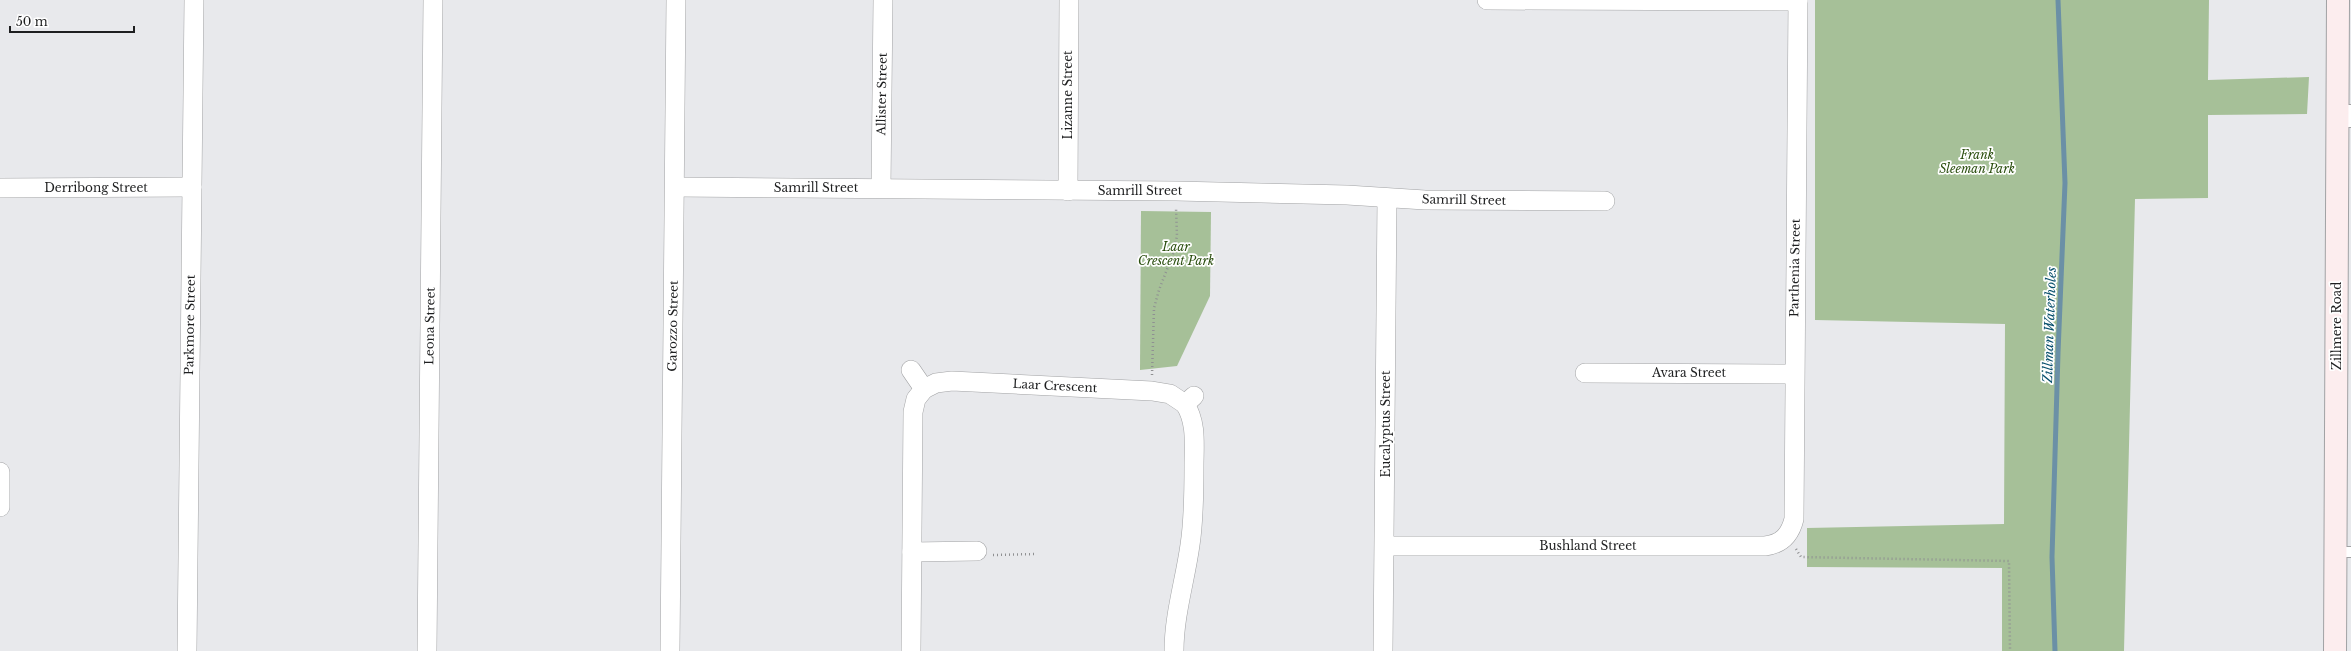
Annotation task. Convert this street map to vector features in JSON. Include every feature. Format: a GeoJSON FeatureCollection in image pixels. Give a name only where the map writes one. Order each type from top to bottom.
{"type":"FeatureCollection","features":[{"type":"Feature","properties":{"kind":"main road","name":"Zillmere Road"},"geometry":{"type":"LineString","coordinates":[[2335,651],[2343,552],[2345,116],[2338,0]]}},
{"type":"Feature","properties":{"kind":"street","name":"Parkmore Street"},"geometry":{"type":"LineString","coordinates":[[187,651],[194,0]]}},
{"type":"Feature","properties":{"kind":"street","name":"Leona Street"},"geometry":{"type":"LineString","coordinates":[[427,651],[433,0]]}},
{"type":"Feature","properties":{"kind":"street","name":"Garozzo Street"},"geometry":{"type":"LineString","coordinates":[[670,651],[676,0]]}},
{"type":"Feature","properties":{"kind":"street","name":"Allister Street"},"geometry":{"type":"LineString","coordinates":[[881,188],[883,0]]}},
{"type":"Feature","properties":{"kind":"street","name":"Lizanne Street"},"geometry":{"type":"LineString","coordinates":[[1068,191],[1069,0]]}},
{"type":"Feature","properties":{"kind":"street"},"geometry":{"type":"LineString","coordinates":[[1488,0],[1798,1]]}},
{"type":"Feature","properties":{"kind":"street","name":"Parthenia Street"},"geometry":{"type":"LineString","coordinates":[[1787,535],[1794,519],[1798,1]]}},
{"type":"Feature","properties":{"kind":"street","name":"Derribong Street"},"geometry":{"type":"LineString","coordinates":[[0,188],[192,187]]}},
{"type":"Feature","properties":{"kind":"street","name":"Samrill Street"},"geometry":{"type":"LineString","coordinates":[[675,187],[1176,191],[1387,198],[1605,201]]}},
{"type":"Feature","properties":{"kind":"street","name":"Eucalyptus Street"},"geometry":{"type":"LineString","coordinates":[[1383,651],[1387,198]]}},
{"type":"Feature","properties":{"kind":"street"},"geometry":{"type":"LineString","coordinates":[[910,370],[924,389],[916,399],[913,412],[911,651]]}},
{"type":"Feature","properties":{"kind":"street","name":"Avara Street"},"geometry":{"type":"LineString","coordinates":[[1585,373],[1794,374]]}},
{"type":"Feature","properties":{"kind":"street","name":"Laar Crescent"},"geometry":{"type":"LineString","coordinates":[[924,389],[936,383],[952,381],[1152,391],[1170,394],[1190,400],[1194,428],[1191,544],[1176,617],[1174,651]]}},
{"type":"Feature","properties":{"kind":"street"},"geometry":{"type":"LineString","coordinates":[[0,472],[0,507]]}},
{"type":"Feature","properties":{"kind":"street","name":"Bushland Street"},"geometry":{"type":"LineString","coordinates":[[1385,546],[1765,546],[1777,543],[1787,535]]}},
{"type":"Feature","properties":{"kind":"street"},"geometry":{"type":"LineString","coordinates":[[912,552],[977,551]]}},
{"type":"Feature","properties":{"kind":"path"},"geometry":{"type":"LineString","coordinates":[[1152,391],[1154,308],[1159,290],[1173,254],[1177,236],[1176,191]]}},
{"type":"Feature","properties":{"kind":"path"},"geometry":{"type":"LineString","coordinates":[[1787,535],[1801,557],[2009,561],[2010,651]]}},
{"type":"Feature","properties":{"kind":"path"},"geometry":{"type":"LineString","coordinates":[[977,551],[996,555],[1037,554]]}},
{"type":"Feature","properties":{"kind":"green space","name":"Frank Sleeman Park"},"geometry":{"type":"Polygon","coordinates":[[[1815,0],[2209,0],[2208,80],[2309,77],[2307,114],[2208,115],[2208,198],[2135,199],[2124,651],[2002,651],[2002,568],[1807,567],[1807,528],[2004,524],[2005,324],[1815,320],[1815,0]]]}},
{"type":"Feature","properties":{"kind":"green space","name":"Laar Crescent Park"},"geometry":{"type":"Polygon","coordinates":[[[1141,211],[1211,212],[1210,296],[1177,366],[1140,370],[1141,211]]]}},
{"type":"Feature","properties":{"kind":"waterway","name":"Zillman Waterholes"},"geometry":{"type":"LineString","coordinates":[[2055,651],[2052,557],[2065,183],[2058,0]]}}]}
